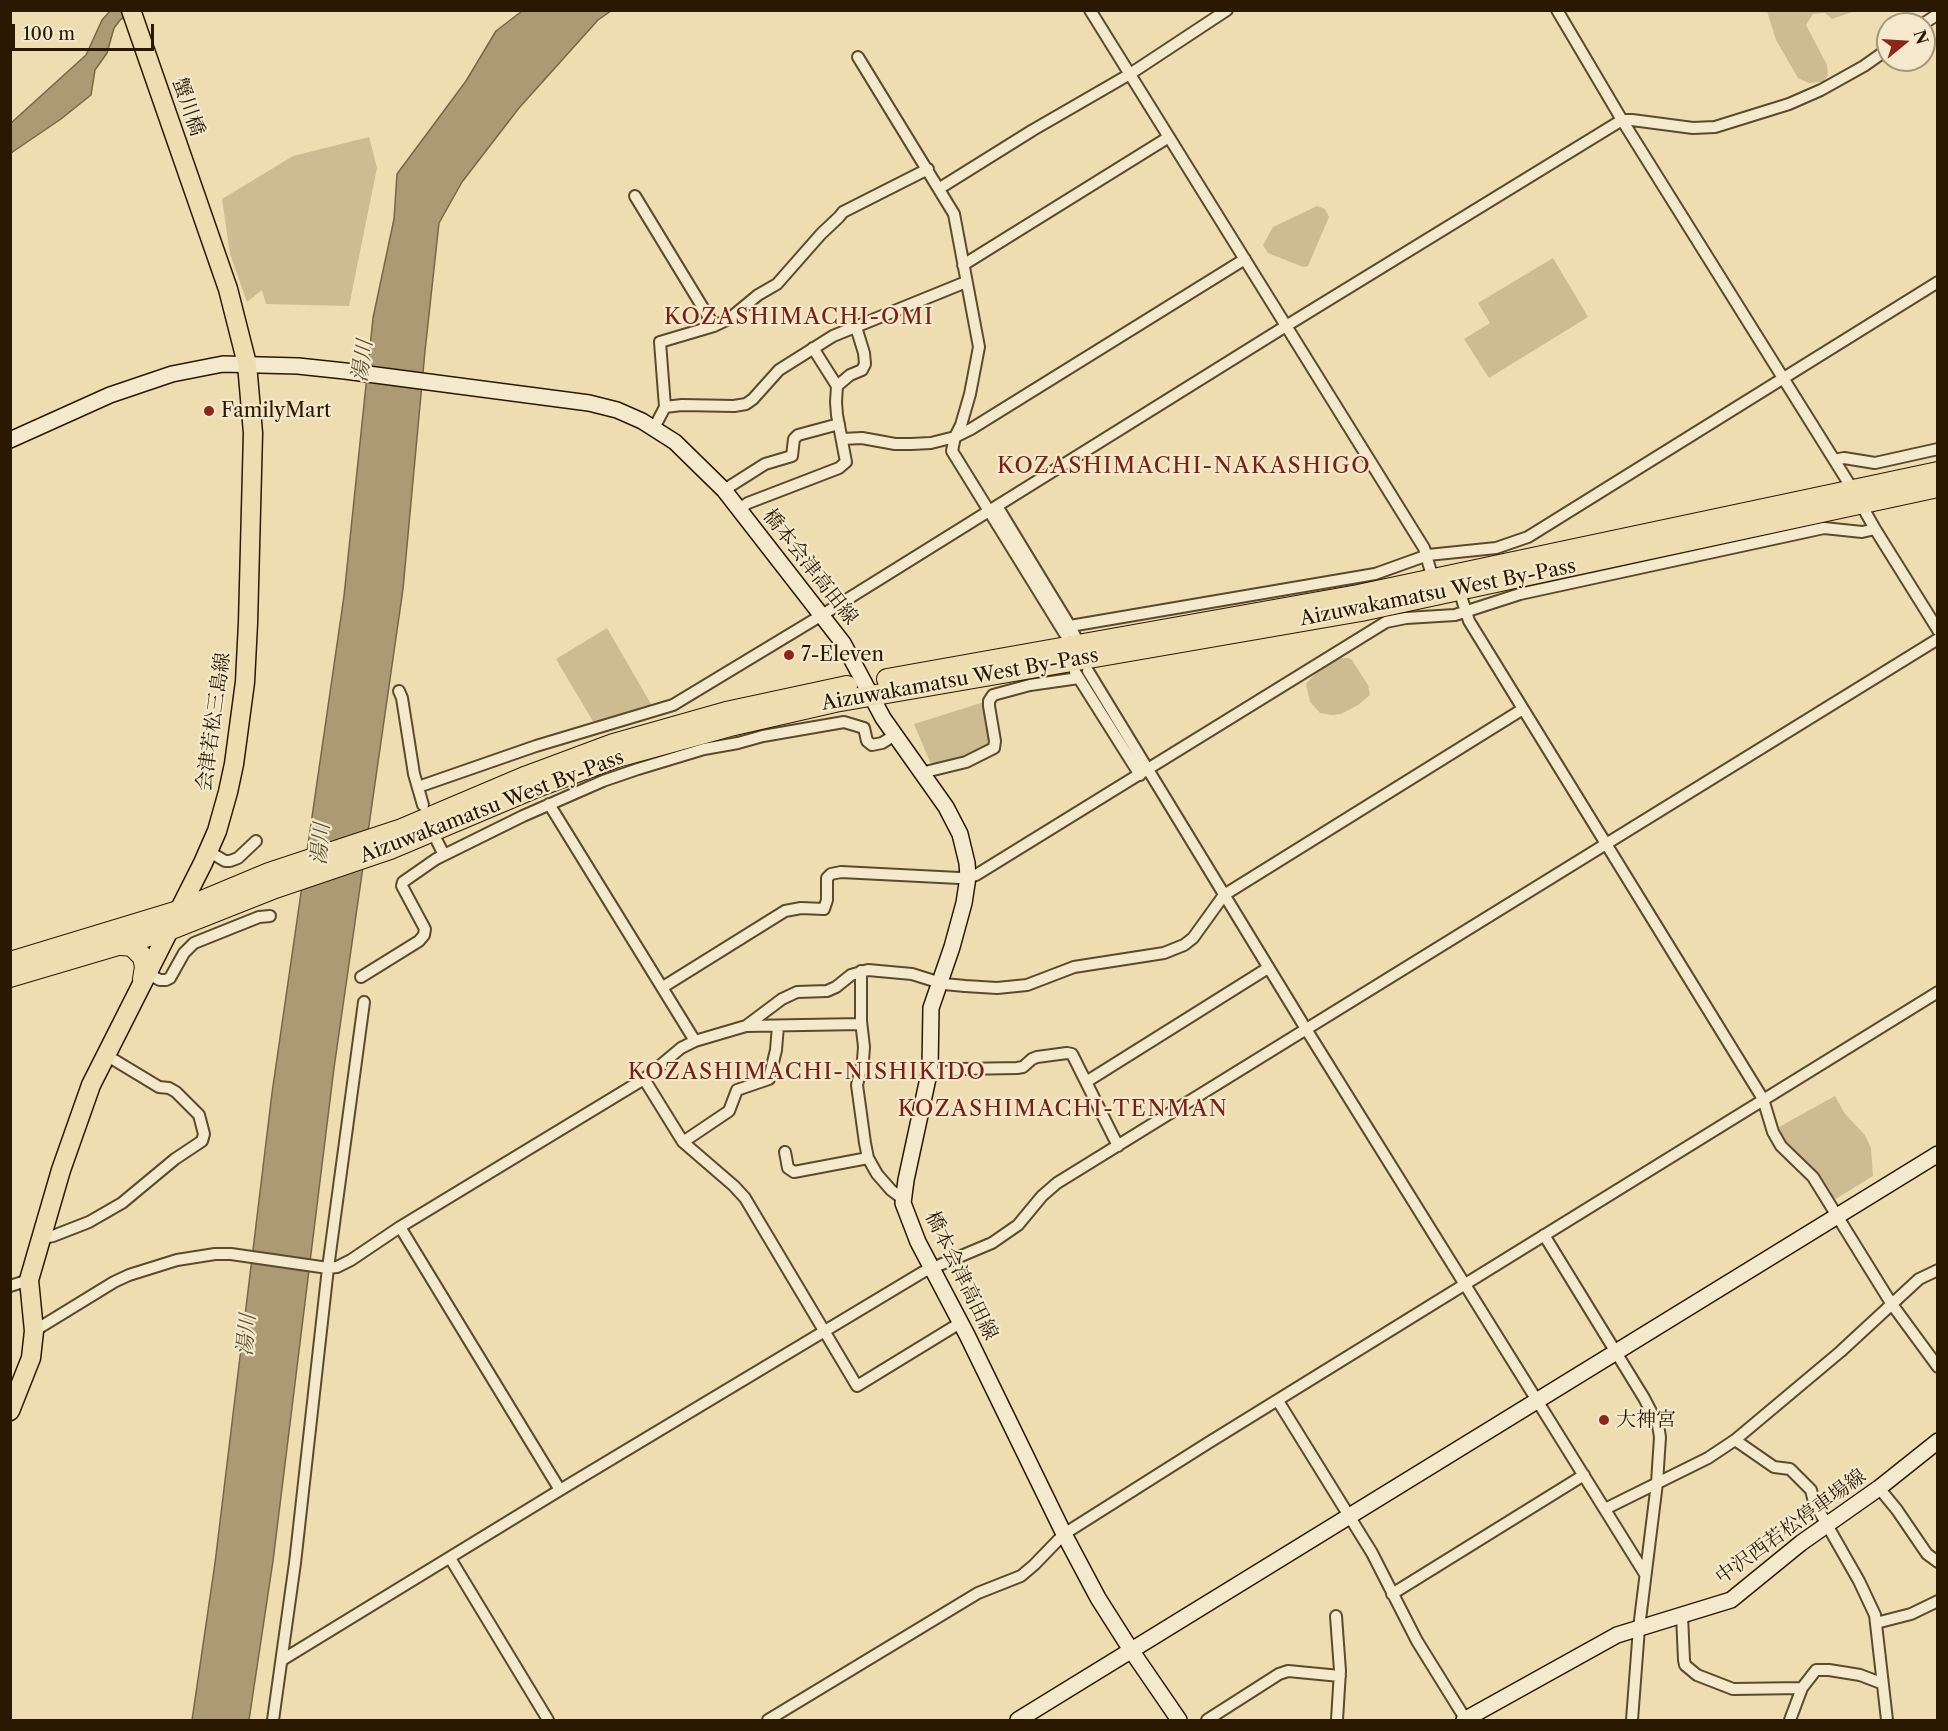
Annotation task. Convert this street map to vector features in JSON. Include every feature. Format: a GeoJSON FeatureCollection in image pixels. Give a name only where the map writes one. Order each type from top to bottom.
{"type":"FeatureCollection","features":[{"type":"Feature","properties":{"kind":"highway","name":"Aizuwakamatsu West By-Pass"},"geometry":{"type":"LineString","coordinates":[[1075,652],[1361,611],[1857,497],[1938,472]]}},
{"type":"Feature","properties":{"kind":"highway","name":"Aizuwakamatsu West By-Pass"},"geometry":{"type":"LineString","coordinates":[[10,962],[178,911],[224,892],[272,880],[404,835],[617,757],[868,689],[1075,652],[1433,579],[1857,497],[1938,487]]}},
{"type":"Feature","properties":{"kind":"highway","name":"Aizuwakamatsu West By-Pass"},"geometry":{"type":"LineString","coordinates":[[10,977],[169,930],[272,880]]}},
{"type":"Feature","properties":{"kind":"highway"},"geometry":{"type":"LineString","coordinates":[[122,945],[132,946],[143,957],[146,967],[145,976]]}},
{"type":"Feature","properties":{"kind":"main road","name":"蟹川橋"},"geometry":{"type":"LineString","coordinates":[[131,10],[191,183]]}},
{"type":"Feature","properties":{"kind":"main road","name":"会津若松三島線"},"geometry":{"type":"LineString","coordinates":[[10,1411],[31,1358],[34,1331],[29,1280],[39,1239],[91,1085],[217,831],[228,792],[245,682],[253,433],[247,364],[231,299],[191,183]]}},
{"type":"Feature","properties":{"kind":"main road","name":"橋本会津高田線"},"geometry":{"type":"LineString","coordinates":[[10,440],[110,395],[147,382],[208,367],[247,364],[345,371],[589,403],[617,410],[654,428],[675,442],[694,458],[724,490],[843,643],[895,735],[946,807],[957,827],[966,857],[968,877],[959,924],[938,982],[930,1017],[929,1076],[903,1199],[912,1228],[1064,1534],[1098,1598],[1179,1720]]}},
{"type":"Feature","properties":{"kind":"main road"},"geometry":{"type":"LineString","coordinates":[[206,857],[206,876],[212,885],[224,892]]}},
{"type":"Feature","properties":{"kind":"main road"},"geometry":{"type":"LineString","coordinates":[[1018,1720],[1938,1154]]}},
{"type":"Feature","properties":{"kind":"main road","name":"中沢西若松停車場線"},"geometry":{"type":"LineString","coordinates":[[1465,1720],[1610,1639],[1736,1598],[1786,1554],[1879,1488],[1938,1441]]}},
{"type":"Feature","properties":{"kind":"street"},"geometry":{"type":"LineString","coordinates":[[1090,10],[1428,555],[1433,579]]}},
{"type":"Feature","properties":{"kind":"street"},"geometry":{"type":"LineString","coordinates":[[940,188],[1033,130],[1130,74],[1227,10]]}},
{"type":"Feature","properties":{"kind":"street"},"geometry":{"type":"LineString","coordinates":[[1557,10],[1622,120],[1938,630]]}},
{"type":"Feature","properties":{"kind":"street"},"geometry":{"type":"LineString","coordinates":[[858,57],[928,168],[954,214],[979,347],[962,425],[955,436],[952,451],[992,508],[1144,773],[1224,895],[1645,1574]]}},
{"type":"Feature","properties":{"kind":"street"},"geometry":{"type":"LineString","coordinates":[[418,787],[536,746],[670,707],[1622,120],[1693,128],[1715,127],[1789,104],[1821,90],[1876,58]]}},
{"type":"Feature","properties":{"kind":"street"},"geometry":{"type":"LineString","coordinates":[[963,265],[1169,137]]}},
{"type":"Feature","properties":{"kind":"street"},"geometry":{"type":"LineString","coordinates":[[654,428],[665,407],[660,342],[714,326],[729,319],[758,295],[777,284],[843,212],[928,168]]}},
{"type":"Feature","properties":{"kind":"street"},"geometry":{"type":"LineString","coordinates":[[635,196],[714,326]]}},
{"type":"Feature","properties":{"kind":"street"},"geometry":{"type":"LineString","coordinates":[[842,439],[862,438],[895,444],[931,443],[971,429],[1245,259]]}},
{"type":"Feature","properties":{"kind":"street"},"geometry":{"type":"LineString","coordinates":[[665,407],[746,404],[779,370],[833,336],[966,282]]}},
{"type":"Feature","properties":{"kind":"street"},"geometry":{"type":"LineString","coordinates":[[921,773],[966,762],[994,748],[996,741],[989,706],[990,696],[1030,685],[1075,652],[1375,574],[1428,555],[1496,548],[1528,537],[1938,282]]}},
{"type":"Feature","properties":{"kind":"street"},"geometry":{"type":"LineString","coordinates":[[837,386],[850,375],[862,370],[866,364],[856,327]]}},
{"type":"Feature","properties":{"kind":"street"},"geometry":{"type":"LineString","coordinates":[[739,509],[843,466],[846,462],[836,402],[837,386],[813,348]]}},
{"type":"Feature","properties":{"kind":"street"},"geometry":{"type":"LineString","coordinates":[[724,490],[765,464],[792,456],[794,439],[798,435],[839,424]]}},
{"type":"Feature","properties":{"kind":"street"},"geometry":{"type":"LineString","coordinates":[[1834,460],[1844,458],[1875,463],[1938,449]]}},
{"type":"Feature","properties":{"kind":"street"},"geometry":{"type":"LineString","coordinates":[[663,987],[785,911],[801,908],[824,909],[827,900],[827,878],[831,874],[841,872],[968,877],[978,874],[1386,622],[1465,613],[1520,594],[1824,528],[1862,532],[1875,530]]}},
{"type":"Feature","properties":{"kind":"street"},"geometry":{"type":"LineString","coordinates":[[1459,590],[1465,613],[1763,1099],[1773,1132],[1781,1146],[1813,1177],[1891,1303],[1938,1367]]}},
{"type":"Feature","properties":{"kind":"street"},"geometry":{"type":"LineString","coordinates":[[282,1660],[923,1272],[992,1243],[1018,1225],[1042,1196],[1057,1183],[1938,639]]}},
{"type":"Feature","properties":{"kind":"street"},"geometry":{"type":"LineString","coordinates":[[399,691],[423,806]]}},
{"type":"Feature","properties":{"kind":"street"},"geometry":{"type":"LineString","coordinates":[[746,1026],[788,995],[805,991],[827,991],[861,971],[895,971],[938,982],[997,988],[1027,985],[1074,967],[1164,953],[1184,945],[1193,938],[1224,895],[1523,709]]}},
{"type":"Feature","properties":{"kind":"street"},"geometry":{"type":"LineString","coordinates":[[362,977],[419,941],[424,935],[423,925],[402,886],[403,882],[444,855],[549,804],[638,769],[704,749],[763,736],[838,722],[848,722],[864,728],[867,741],[872,745],[882,743],[895,735]]}},
{"type":"Feature","properties":{"kind":"street"},"geometry":{"type":"LineString","coordinates":[[549,804],[695,1041]]}},
{"type":"Feature","properties":{"kind":"street"},"geometry":{"type":"LineString","coordinates":[[206,857],[230,861],[238,858],[256,841]]}},
{"type":"Feature","properties":{"kind":"street"},"geometry":{"type":"LineString","coordinates":[[437,841],[444,855]]}},
{"type":"Feature","properties":{"kind":"street"},"geometry":{"type":"LineString","coordinates":[[145,976],[160,981],[166,980],[170,978],[184,953],[194,943],[259,917],[270,916]]}},
{"type":"Feature","properties":{"kind":"street"},"geometry":{"type":"LineString","coordinates":[[1086,1082],[1268,968]]}},
{"type":"Feature","properties":{"kind":"street"},"geometry":{"type":"LineString","coordinates":[[861,971],[861,1024],[864,1047],[857,1085],[868,1158],[877,1174],[891,1190],[903,1199]]}},
{"type":"Feature","properties":{"kind":"street"},"geometry":{"type":"LineString","coordinates":[[768,1720],[978,1593],[1021,1576],[1064,1534],[1938,992]]}},
{"type":"Feature","properties":{"kind":"street"},"geometry":{"type":"LineString","coordinates":[[273,1720],[303,1492],[328,1268],[364,1002]]}},
{"type":"Feature","properties":{"kind":"street"},"geometry":{"type":"LineString","coordinates":[[34,1331],[114,1282],[177,1260],[231,1254],[328,1268],[337,1267],[644,1079],[681,1048],[695,1041],[746,1026],[861,1024]]}},
{"type":"Feature","properties":{"kind":"street"},"geometry":{"type":"LineString","coordinates":[[683,1142],[729,1111],[737,1090],[769,1079],[776,1050],[778,1026]]}},
{"type":"Feature","properties":{"kind":"street"},"geometry":{"type":"LineString","coordinates":[[929,1076],[960,1069],[1023,1067],[1037,1057],[1072,1054],[1118,1146]]}},
{"type":"Feature","properties":{"kind":"street"},"geometry":{"type":"LineString","coordinates":[[39,1239],[54,1236],[90,1222],[122,1203],[175,1159],[202,1141],[204,1134],[199,1115],[176,1092],[169,1088],[159,1087],[106,1055]]}},
{"type":"Feature","properties":{"kind":"street"},"geometry":{"type":"LineString","coordinates":[[644,1079],[683,1142],[745,1198],[857,1386],[960,1323]]}},
{"type":"Feature","properties":{"kind":"street"},"geometry":{"type":"LineString","coordinates":[[785,1152],[788,1168],[794,1173],[868,1158]]}},
{"type":"Feature","properties":{"kind":"street"},"geometry":{"type":"LineString","coordinates":[[400,1227],[560,1490]]}},
{"type":"Feature","properties":{"kind":"street"},"geometry":{"type":"LineString","coordinates":[[1544,1236],[1644,1398],[1658,1425],[1660,1437],[1657,1483],[1639,1628],[1632,1720]]}},
{"type":"Feature","properties":{"kind":"street"},"geometry":{"type":"LineString","coordinates":[[1605,1509],[1708,1458],[1735,1440],[1840,1352],[1919,1279],[1938,1270]]}},
{"type":"Feature","properties":{"kind":"street"},"geometry":{"type":"LineString","coordinates":[[10,1286],[29,1280]]}},
{"type":"Feature","properties":{"kind":"street"},"geometry":{"type":"LineString","coordinates":[[1278,1401],[1372,1553],[1417,1641],[1465,1720]]}},
{"type":"Feature","properties":{"kind":"street"},"geometry":{"type":"LineString","coordinates":[[1735,1440],[1774,1467],[1790,1469],[1811,1490],[1814,1502],[1872,1605],[1887,1720]]}},
{"type":"Feature","properties":{"kind":"street"},"geometry":{"type":"LineString","coordinates":[[1392,1594],[1584,1474]]}},
{"type":"Feature","properties":{"kind":"street"},"geometry":{"type":"LineString","coordinates":[[1879,1488],[1898,1510],[1927,1554],[1938,1562]]}},
{"type":"Feature","properties":{"kind":"street"},"geometry":{"type":"LineString","coordinates":[[450,1558],[548,1720]]}},
{"type":"Feature","properties":{"kind":"street"},"geometry":{"type":"LineString","coordinates":[[1876,1623],[1911,1614],[1938,1601]]}},
{"type":"Feature","properties":{"kind":"street"},"geometry":{"type":"LineString","coordinates":[[1682,1615],[1685,1665],[1697,1675],[1733,1689],[1802,1688]]}},
{"type":"Feature","properties":{"kind":"street"},"geometry":{"type":"LineString","coordinates":[[1336,1616],[1340,1676],[1337,1720]]}},
{"type":"Feature","properties":{"kind":"street"},"geometry":{"type":"LineString","coordinates":[[1790,1720],[1802,1688],[1816,1670],[1860,1675],[1881,1683]]}},
{"type":"Feature","properties":{"kind":"street"},"geometry":{"type":"LineString","coordinates":[[1207,1720],[1279,1674],[1288,1671],[1340,1676]]}},
{"type":"Feature","properties":{"kind":"shaded area"},"geometry":{"type":"Polygon","coordinates":[[[1767,11],[1855,11],[1832,19],[1825,13],[1813,14],[1806,25],[1827,65],[1828,75],[1823,82],[1809,83],[1798,78],[1776,40],[1767,11]]]}},
{"type":"Feature","properties":{"kind":"shaded area"},"geometry":{"type":"Polygon","coordinates":[[[369,137],[377,168],[349,306],[266,304],[262,290],[247,302],[230,254],[222,199],[293,156],[369,137]]]}},
{"type":"Feature","properties":{"kind":"shaded area"},"geometry":{"type":"Polygon","coordinates":[[[1317,206],[1325,209],[1329,217],[1308,266],[1303,267],[1268,253],[1263,245],[1273,227],[1317,206]]]}},
{"type":"Feature","properties":{"kind":"shaded area"},"geometry":{"type":"Polygon","coordinates":[[[1553,258],[1588,317],[1489,378],[1464,339],[1490,323],[1478,303],[1553,258]]]}},
{"type":"Feature","properties":{"kind":"shaded area"},"geometry":{"type":"Polygon","coordinates":[[[607,628],[652,709],[594,723],[556,659],[607,628]]]}},
{"type":"Feature","properties":{"kind":"shaded area"},"geometry":{"type":"Polygon","coordinates":[[[1339,658],[1352,660],[1368,685],[1370,695],[1341,714],[1320,713],[1310,702],[1306,684],[1318,671],[1339,658]]]}},
{"type":"Feature","properties":{"kind":"shaded area"},"geometry":{"type":"Polygon","coordinates":[[[986,702],[993,736],[988,747],[954,764],[930,762],[914,724],[986,702]]]}},
{"type":"Feature","properties":{"kind":"shaded area"},"geometry":{"type":"Polygon","coordinates":[[[1835,1096],[1845,1114],[1865,1135],[1871,1148],[1873,1176],[1834,1200],[1814,1172],[1782,1139],[1779,1127],[1835,1096]]]}},
{"type":"Feature","properties":{"kind":"water"},"geometry":{"type":"Polygon","coordinates":[[[110,11],[142,11],[121,19],[114,28],[107,53],[95,70],[91,95],[61,119],[11,153],[11,123],[86,55],[102,20],[110,11]]]}},
{"type":"Feature","properties":{"kind":"water","name":"湯川"},"geometry":{"type":"Polygon","coordinates":[[[522,11],[611,11],[598,20],[519,108],[462,182],[439,223],[403,589],[334,1068],[273,1561],[249,1720],[192,1720],[215,1563],[272,1093],[344,596],[373,318],[394,219],[397,174],[466,81],[496,31],[522,11]]]}},
{"type":"Feature","properties":{"kind":"place","name":"FamilyMart"},"geometry":{"type":"Point","coordinates":[209,411]}},
{"type":"Feature","properties":{"kind":"place","name":"7-Eleven"},"geometry":{"type":"Point","coordinates":[789,655]}},
{"type":"Feature","properties":{"kind":"place","name":"大神宮"},"geometry":{"type":"Point","coordinates":[1604,1420]}},
{"type":"Feature","properties":{"kind":"district","name":"KOZASHIMACHI-OMI"},"geometry":{"type":"Point","coordinates":[799,318]}},
{"type":"Feature","properties":{"kind":"district","name":"KOZASHIMACHI-NAKASHIGO"},"geometry":{"type":"Point","coordinates":[1184,467]}},
{"type":"Feature","properties":{"kind":"district","name":"KOZASHIMACHI-NISHIKIDO"},"geometry":{"type":"Point","coordinates":[807,1073]}},
{"type":"Feature","properties":{"kind":"district","name":"KOZASHIMACHI-TENMAN"},"geometry":{"type":"Point","coordinates":[1063,1110]}}]}
